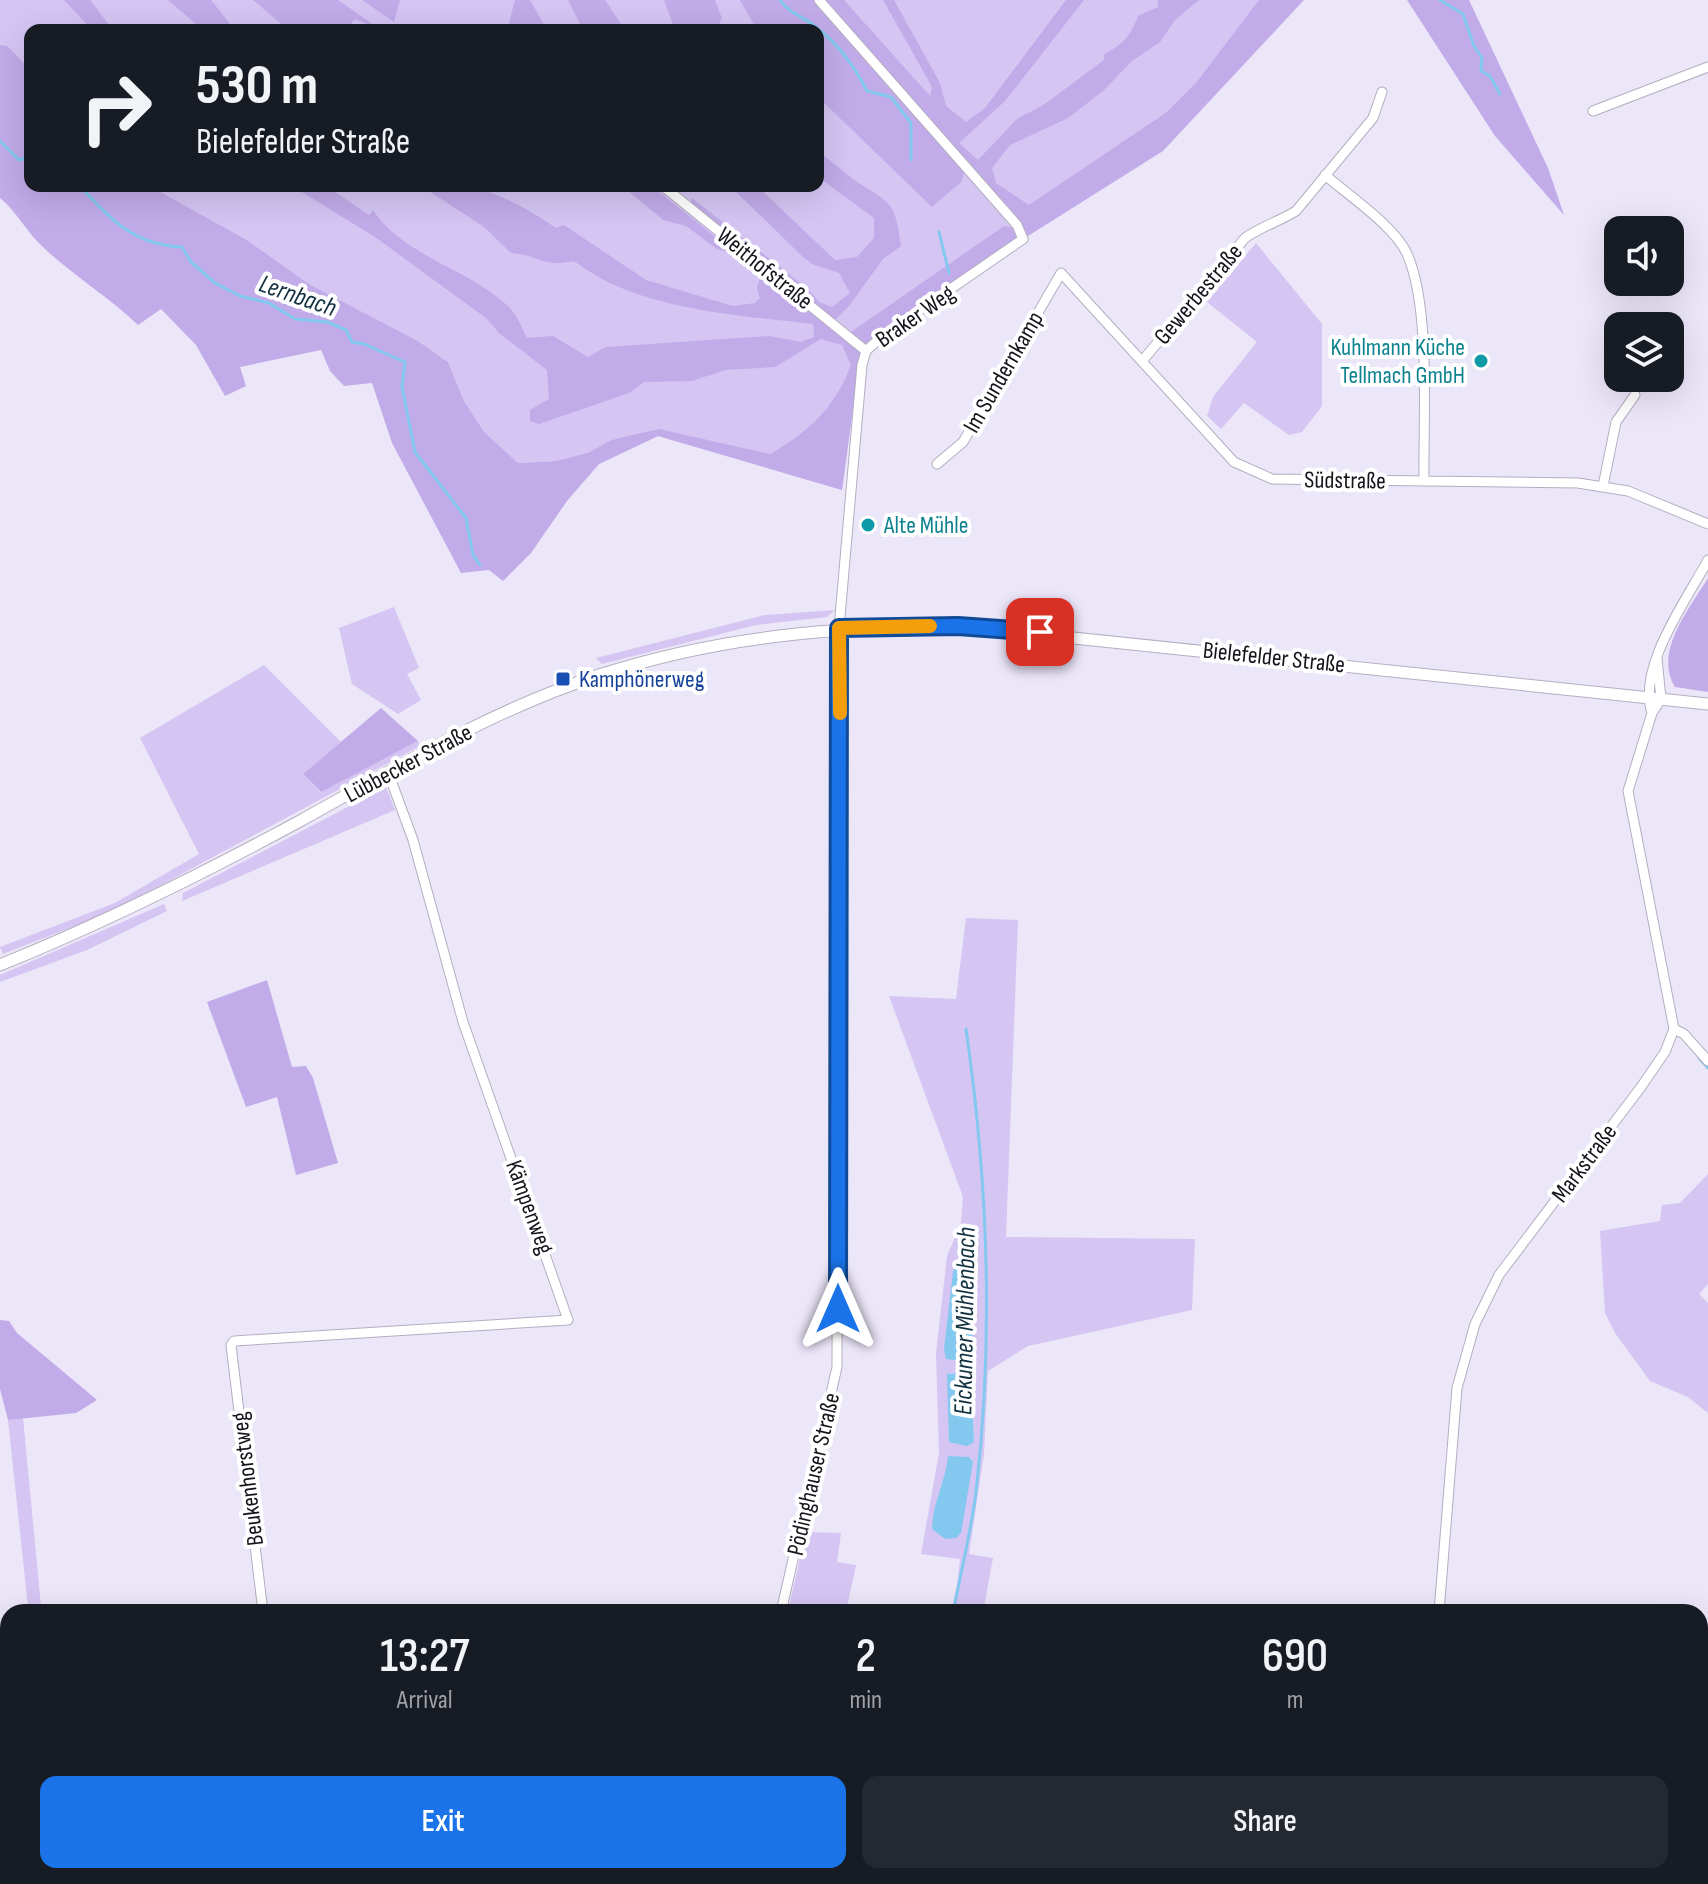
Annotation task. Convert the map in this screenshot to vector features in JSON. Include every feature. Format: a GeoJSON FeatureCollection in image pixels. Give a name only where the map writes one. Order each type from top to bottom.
{"type":"FeatureCollection","features":[{"type":"Feature","properties":{"kind":"main road","name":"Bielefelder Straße"},"geometry":{"type":"LineString","coordinates":[[839,628],[958,626],[1018,630],[1708,704]]}},
{"type":"Feature","properties":{"kind":"main road","name":"Lübbecker Straße"},"geometry":{"type":"LineString","coordinates":[[0,965],[177,887],[468,729],[597,676],[680,653],[839,628]]}},
{"type":"Feature","properties":{"kind":"street","name":"Braker Weg"},"geometry":{"type":"LineString","coordinates":[[819,0],[1017,225],[1023,239],[866,351],[860,374],[850,472]]}},
{"type":"Feature","properties":{"kind":"street"},"geometry":{"type":"LineString","coordinates":[[1593,111],[1708,67]]}},
{"type":"Feature","properties":{"kind":"street","name":"Gewerbestraße"},"geometry":{"type":"LineString","coordinates":[[1143,360],[1245,238],[1262,225],[1279,221],[1296,211],[1373,118],[1382,92]]}},
{"type":"Feature","properties":{"kind":"street"},"geometry":{"type":"LineString","coordinates":[[1325,175],[1391,232],[1408,254],[1420,326],[1424,481]]}},
{"type":"Feature","properties":{"kind":"street","name":"Weithofstraße"},"geometry":{"type":"LineString","coordinates":[[670,192],[866,351]]}},
{"type":"Feature","properties":{"kind":"street","name":"Südstraße"},"geometry":{"type":"LineString","coordinates":[[1061,273],[1234,462],[1253,473],[1272,479],[1526,480],[1603,486],[1640,496],[1708,524]]}},
{"type":"Feature","properties":{"kind":"street","name":"Im Sundernkamp"},"geometry":{"type":"LineString","coordinates":[[937,464],[963,442],[1061,273]]}},
{"type":"Feature","properties":{"kind":"street"},"geometry":{"type":"LineString","coordinates":[[1603,486],[1616,422],[1635,395]]}},
{"type":"Feature","properties":{"kind":"street","name":"Pödinghauser Straße"},"geometry":{"type":"LineString","coordinates":[[783,1604],[838,1353],[839,628],[850,472]]}},
{"type":"Feature","properties":{"kind":"street"},"geometry":{"type":"LineString","coordinates":[[1652,713],[1647,697],[1649,677],[1708,560]]}},
{"type":"Feature","properties":{"kind":"street"},"geometry":{"type":"LineString","coordinates":[[1657,658],[1661,699],[1652,713],[1628,791],[1674,1029],[1684,1034],[1708,1061]]}},
{"type":"Feature","properties":{"kind":"street","name":"Kämpenweg"},"geometry":{"type":"LineString","coordinates":[[231,1345],[240,1338],[568,1320],[463,1022],[413,840],[388,772]]}},
{"type":"Feature","properties":{"kind":"street","name":"Markstraße"},"geometry":{"type":"LineString","coordinates":[[1440,1604],[1457,1388],[1475,1324],[1499,1275],[1641,1087],[1665,1052],[1674,1029]]}},
{"type":"Feature","properties":{"kind":"street","name":"Beukenhorstweg"},"geometry":{"type":"LineString","coordinates":[[231,1345],[262,1604]]}},
{"type":"Feature","properties":{"kind":"shaded area"},"geometry":{"type":"Polygon","coordinates":[[[0,0],[1291,0],[1157,141],[1016,244],[879,335],[858,371],[842,490],[658,436],[599,464],[589,452],[556,461],[518,463],[484,433],[464,401],[448,362],[418,341],[309,284],[247,240],[161,192],[824,192],[824,24],[24,24],[24,63],[7,47],[0,45],[0,0]]]}},
{"type":"Feature","properties":{"kind":"shaded area"},"geometry":{"type":"Polygon","coordinates":[[[64,0],[90,0],[108,24],[86,24],[64,0]]]}},
{"type":"Feature","properties":{"kind":"shaded area"},"geometry":{"type":"Polygon","coordinates":[[[168,0],[211,0],[230,24],[196,24],[168,0]]]}},
{"type":"Feature","properties":{"kind":"shaded area"},"geometry":{"type":"Polygon","coordinates":[[[253,0],[338,0],[372,24],[355,19],[351,24],[281,24],[253,0]]]}},
{"type":"Feature","properties":{"kind":"shaded area"},"geometry":{"type":"Polygon","coordinates":[[[362,0],[400,0],[394,22],[362,0]]]}},
{"type":"Feature","properties":{"kind":"shaded area"},"geometry":{"type":"Polygon","coordinates":[[[515,0],[530,0],[544,24],[509,24],[515,0]]]}},
{"type":"Feature","properties":{"kind":"shaded area"},"geometry":{"type":"Polygon","coordinates":[[[568,0],[605,0],[621,24],[580,24],[568,0]]]}},
{"type":"Feature","properties":{"kind":"shaded area"},"geometry":{"type":"Polygon","coordinates":[[[664,0],[715,0],[722,18],[719,24],[673,24],[664,0]]]}},
{"type":"Feature","properties":{"kind":"shaded area"},"geometry":{"type":"Polygon","coordinates":[[[740,0],[815,0],[965,171],[961,182],[932,207],[824,103],[824,24],[754,24],[740,0]]]}},
{"type":"Feature","properties":{"kind":"shaded area"},"geometry":{"type":"Polygon","coordinates":[[[824,0],[844,0],[930,96],[932,87],[883,0],[894,0],[940,83],[946,106],[966,122],[985,108],[1066,0],[1084,0],[1005,101],[959,143],[978,160],[1018,118],[1042,106],[1104,60],[1104,54],[1129,34],[1138,16],[1158,7],[1158,0],[1199,0],[1175,20],[1160,42],[1132,61],[1103,91],[1068,118],[1010,145],[992,168],[996,183],[1029,205],[1167,112],[1196,83],[1259,0],[1304,0],[1163,151],[1028,236],[824,0]]]}},
{"type":"Feature","properties":{"kind":"shaded area"},"geometry":{"type":"Polygon","coordinates":[[[1407,0],[1469,0],[1548,168],[1564,215],[1495,136],[1407,0]]]}},
{"type":"Feature","properties":{"kind":"shaded area"},"geometry":{"type":"Polygon","coordinates":[[[0,45],[7,46],[24,63],[24,192],[161,192],[247,240],[309,284],[418,341],[448,362],[464,401],[484,432],[518,463],[556,461],[590,452],[612,440],[659,429],[770,454],[797,437],[819,417],[845,380],[851,365],[842,345],[821,339],[775,367],[725,370],[692,381],[644,382],[629,393],[539,424],[530,421],[530,410],[549,399],[547,370],[499,333],[486,318],[375,237],[302,192],[335,192],[369,215],[373,210],[401,239],[475,282],[508,306],[527,338],[553,336],[588,357],[606,347],[769,336],[801,342],[814,337],[813,324],[689,308],[627,290],[574,261],[554,263],[511,253],[484,227],[430,192],[489,192],[524,208],[556,228],[564,225],[646,280],[733,306],[755,303],[760,298],[757,288],[762,272],[865,354],[858,371],[842,490],[658,436],[599,464],[567,501],[531,553],[503,581],[489,570],[461,573],[392,443],[372,383],[344,386],[330,371],[321,350],[240,367],[246,386],[225,396],[196,345],[161,309],[138,325],[45,249],[0,198],[0,45]]]}},
{"type":"Feature","properties":{"kind":"shaded area"},"geometry":{"type":"Polygon","coordinates":[[[824,156],[888,204],[896,218],[901,246],[883,259],[849,306],[834,321],[690,205],[692,198],[808,289],[819,302],[832,307],[850,293],[839,273],[814,265],[803,257],[736,192],[763,192],[835,260],[857,257],[874,238],[874,218],[824,181],[824,156]]]}},
{"type":"Feature","properties":{"kind":"shaded area"},"geometry":{"type":"Polygon","coordinates":[[[629,192],[659,192],[739,256],[717,249],[686,226],[663,220],[629,192]]]}},
{"type":"Feature","properties":{"kind":"shaded area"},"geometry":{"type":"Polygon","coordinates":[[[1004,226],[1014,228],[1018,237],[870,347],[851,332],[1004,226]]]}},
{"type":"Feature","properties":{"kind":"shaded area"},"geometry":{"type":"Polygon","coordinates":[[[1256,243],[1322,324],[1322,406],[1302,432],[1289,435],[1244,403],[1221,429],[1207,416],[1213,397],[1257,342],[1207,302],[1256,243]]]}},
{"type":"Feature","properties":{"kind":"shaded area"},"geometry":{"type":"Polygon","coordinates":[[[1708,578],[1708,692],[1675,687],[1669,673],[1668,659],[1676,631],[1708,578]]]}},
{"type":"Feature","properties":{"kind":"shaded area"},"geometry":{"type":"Polygon","coordinates":[[[394,607],[419,668],[407,674],[421,700],[398,714],[352,684],[339,628],[394,607]]]}},
{"type":"Feature","properties":{"kind":"shaded area"},"geometry":{"type":"Polygon","coordinates":[[[835,610],[827,617],[756,625],[602,664],[596,658],[765,615],[835,610]]]}},
{"type":"Feature","properties":{"kind":"shaded area"},"geometry":{"type":"Polygon","coordinates":[[[264,665],[341,742],[303,774],[320,792],[418,741],[420,746],[95,918],[3,954],[0,947],[115,903],[199,854],[140,738],[264,665]]]}},
{"type":"Feature","properties":{"kind":"shaded area"},"geometry":{"type":"Polygon","coordinates":[[[381,708],[418,741],[321,792],[303,774],[381,708]]]}},
{"type":"Feature","properties":{"kind":"shaded area"},"geometry":{"type":"Polygon","coordinates":[[[386,787],[395,810],[182,901],[183,893],[386,787]]]}},
{"type":"Feature","properties":{"kind":"shaded area"},"geometry":{"type":"Polygon","coordinates":[[[164,904],[167,911],[87,950],[0,982],[0,975],[164,904]]]}},
{"type":"Feature","properties":{"kind":"shaded area"},"geometry":{"type":"Polygon","coordinates":[[[966,918],[1018,920],[1006,1237],[1195,1239],[1192,1310],[1028,1346],[988,1371],[984,1454],[969,1554],[993,1558],[984,1604],[955,1604],[960,1559],[921,1554],[939,1453],[936,1354],[947,1256],[961,1223],[963,1197],[889,996],[956,999],[966,918]],[[947,1374],[974,1442],[971,1374],[947,1374]]]}},
{"type":"Feature","properties":{"kind":"shaded area"},"geometry":{"type":"Polygon","coordinates":[[[267,980],[292,1067],[306,1066],[313,1078],[338,1163],[296,1175],[277,1097],[246,1107],[207,1002],[267,980]]]}},
{"type":"Feature","properties":{"kind":"shaded area"},"geometry":{"type":"Polygon","coordinates":[[[1708,1174],[1708,1284],[1699,1294],[1708,1303],[1708,1413],[1688,1397],[1650,1381],[1615,1333],[1605,1313],[1600,1231],[1660,1221],[1662,1205],[1680,1203],[1708,1174]]]}},
{"type":"Feature","properties":{"kind":"shaded area"},"geometry":{"type":"Polygon","coordinates":[[[0,1320],[9,1321],[17,1333],[97,1400],[76,1413],[8,1420],[0,1389],[0,1320]]]}},
{"type":"Feature","properties":{"kind":"shaded area"},"geometry":{"type":"Polygon","coordinates":[[[23,1418],[41,1604],[28,1604],[8,1420],[23,1418]]]}},
{"type":"Feature","properties":{"kind":"shaded area"},"geometry":{"type":"Polygon","coordinates":[[[806,1532],[841,1533],[837,1562],[856,1565],[848,1604],[790,1604],[806,1532]]]}},
{"type":"Feature","properties":{"kind":"water"},"geometry":{"type":"Polygon","coordinates":[[[964,1247],[973,1257],[973,1350],[965,1361],[946,1359],[944,1349],[953,1272],[964,1247]]]}},
{"type":"Feature","properties":{"kind":"water"},"geometry":{"type":"Polygon","coordinates":[[[971,1373],[974,1442],[967,1446],[949,1442],[947,1374],[971,1373]]]}},
{"type":"Feature","properties":{"kind":"water"},"geometry":{"type":"Polygon","coordinates":[[[948,1456],[969,1457],[973,1462],[961,1533],[956,1538],[945,1539],[932,1529],[948,1456]]]}},
{"type":"Feature","properties":{"kind":"waterway"},"geometry":{"type":"LineString","coordinates":[[780,0],[812,24]]}},
{"type":"Feature","properties":{"kind":"waterway"},"geometry":{"type":"LineString","coordinates":[[1440,0],[1463,14],[1474,46],[1482,58],[1481,71],[1490,76],[1500,94]]}},
{"type":"Feature","properties":{"kind":"waterway"},"geometry":{"type":"LineString","coordinates":[[824,34],[851,64],[867,91],[891,97],[911,123],[911,160]]}},
{"type":"Feature","properties":{"kind":"waterway","name":"Lernbach"},"geometry":{"type":"LineString","coordinates":[[0,141],[19,160],[24,158]]}},
{"type":"Feature","properties":{"kind":"waterway","name":"Lernbach"},"geometry":{"type":"LineString","coordinates":[[86,192],[113,220],[137,236],[182,247],[191,262],[215,283],[240,296],[269,303],[295,319],[327,322],[346,330],[352,342],[405,362],[402,387],[415,452],[466,518],[473,555],[480,565]]}},
{"type":"Feature","properties":{"kind":"waterway"},"geometry":{"type":"LineString","coordinates":[[939,232],[949,273]]}},
{"type":"Feature","properties":{"kind":"waterway","name":"Eickumer Mühlenbach"},"geometry":{"type":"LineString","coordinates":[[955,1604],[976,1492],[987,1318],[984,1202],[966,1029]]}},
{"type":"Feature","properties":{"kind":"waterway"},"geometry":{"type":"LineString","coordinates":[[1699,1058],[1708,1068]]}},
{"type":"Feature","properties":{"kind":"slow traffic"},"geometry":{"type":"LineString","coordinates":[[840,713],[839,628],[930,626]]}},
{"type":"Feature","properties":{"kind":"place","name":"Kuhlmann Küche Tellmach GmbH"},"geometry":{"type":"Point","coordinates":[1481,361]}},
{"type":"Feature","properties":{"kind":"place","name":"Alte Mühle"},"geometry":{"type":"Point","coordinates":[868,525]}},
{"type":"Feature","properties":{"kind":"place","name":"Kamphönerweg"},"geometry":{"type":"Point","coordinates":[563,679]}},
{"type":"Feature","properties":{"kind":"route"},"geometry":{"type":"LineString","coordinates":[[838,1309],[839,628],[958,626],[1040,632]]}}]}
